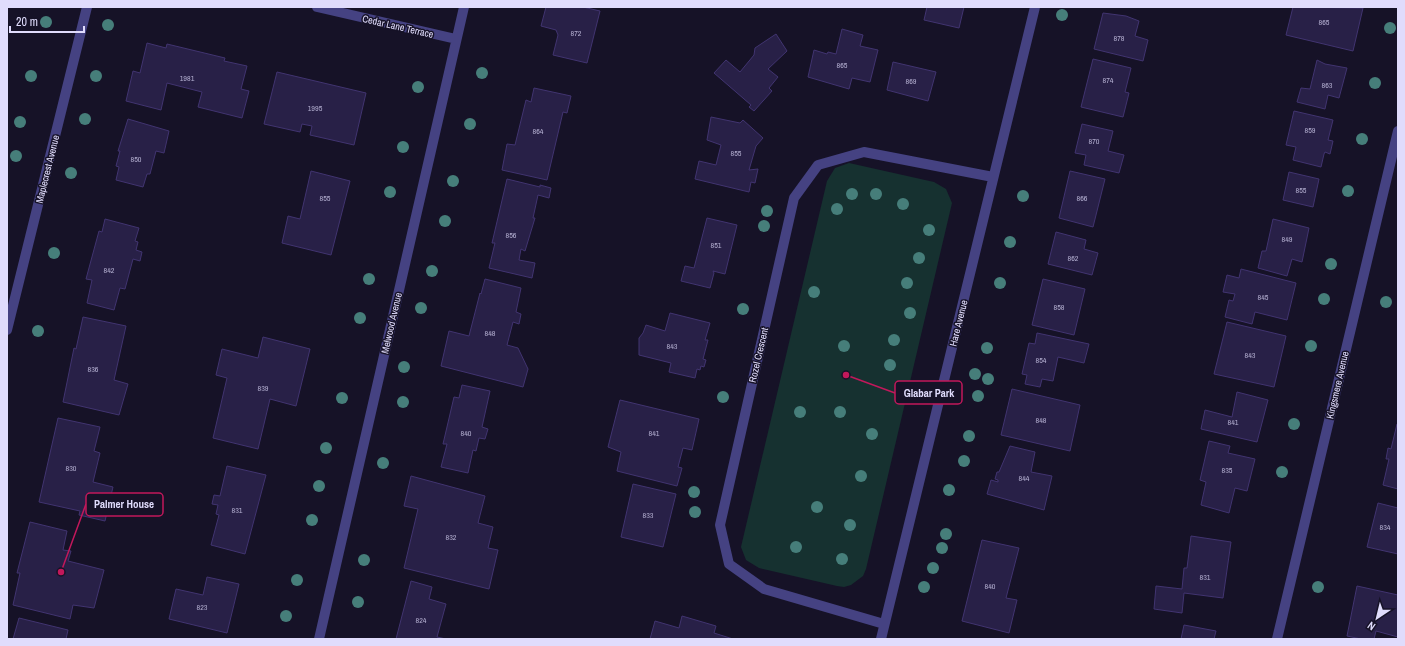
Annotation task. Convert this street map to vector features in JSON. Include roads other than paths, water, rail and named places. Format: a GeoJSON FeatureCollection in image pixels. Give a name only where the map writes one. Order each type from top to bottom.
{"type":"FeatureCollection","features":[{"type":"Feature","properties":{"kind":"street","name":"Maplecrest Avenue"},"geometry":{"type":"LineString","coordinates":[[7,330],[87,7]]}},
{"type":"Feature","properties":{"kind":"street","name":"Cedar Lane Terrace"},"geometry":{"type":"LineString","coordinates":[[317,7],[456,39]]}},
{"type":"Feature","properties":{"kind":"street","name":"Melwood Avenue"},"geometry":{"type":"LineString","coordinates":[[319,639],[464,7]]}},
{"type":"Feature","properties":{"kind":"street","name":"Hare Avenue"},"geometry":{"type":"LineString","coordinates":[[881,639],[1035,7]]}},
{"type":"Feature","properties":{"kind":"street","name":"Kingsmere Avenue"},"geometry":{"type":"LineString","coordinates":[[1277,639],[1398,130]]}},
{"type":"Feature","properties":{"kind":"street","name":"Rozel Crescent"},"geometry":{"type":"LineString","coordinates":[[884,624],[764,590],[729,564],[720,525],[794,198],[818,165],[864,152],[993,177]]}},
{"type":"Feature","properties":{"kind":"place","name":"Glabar Park"},"geometry":{"type":"Point","coordinates":[846,375]}},
{"type":"Feature","properties":{"kind":"place","name":"Palmer House"},"geometry":{"type":"Point","coordinates":[61,572]}}]}
